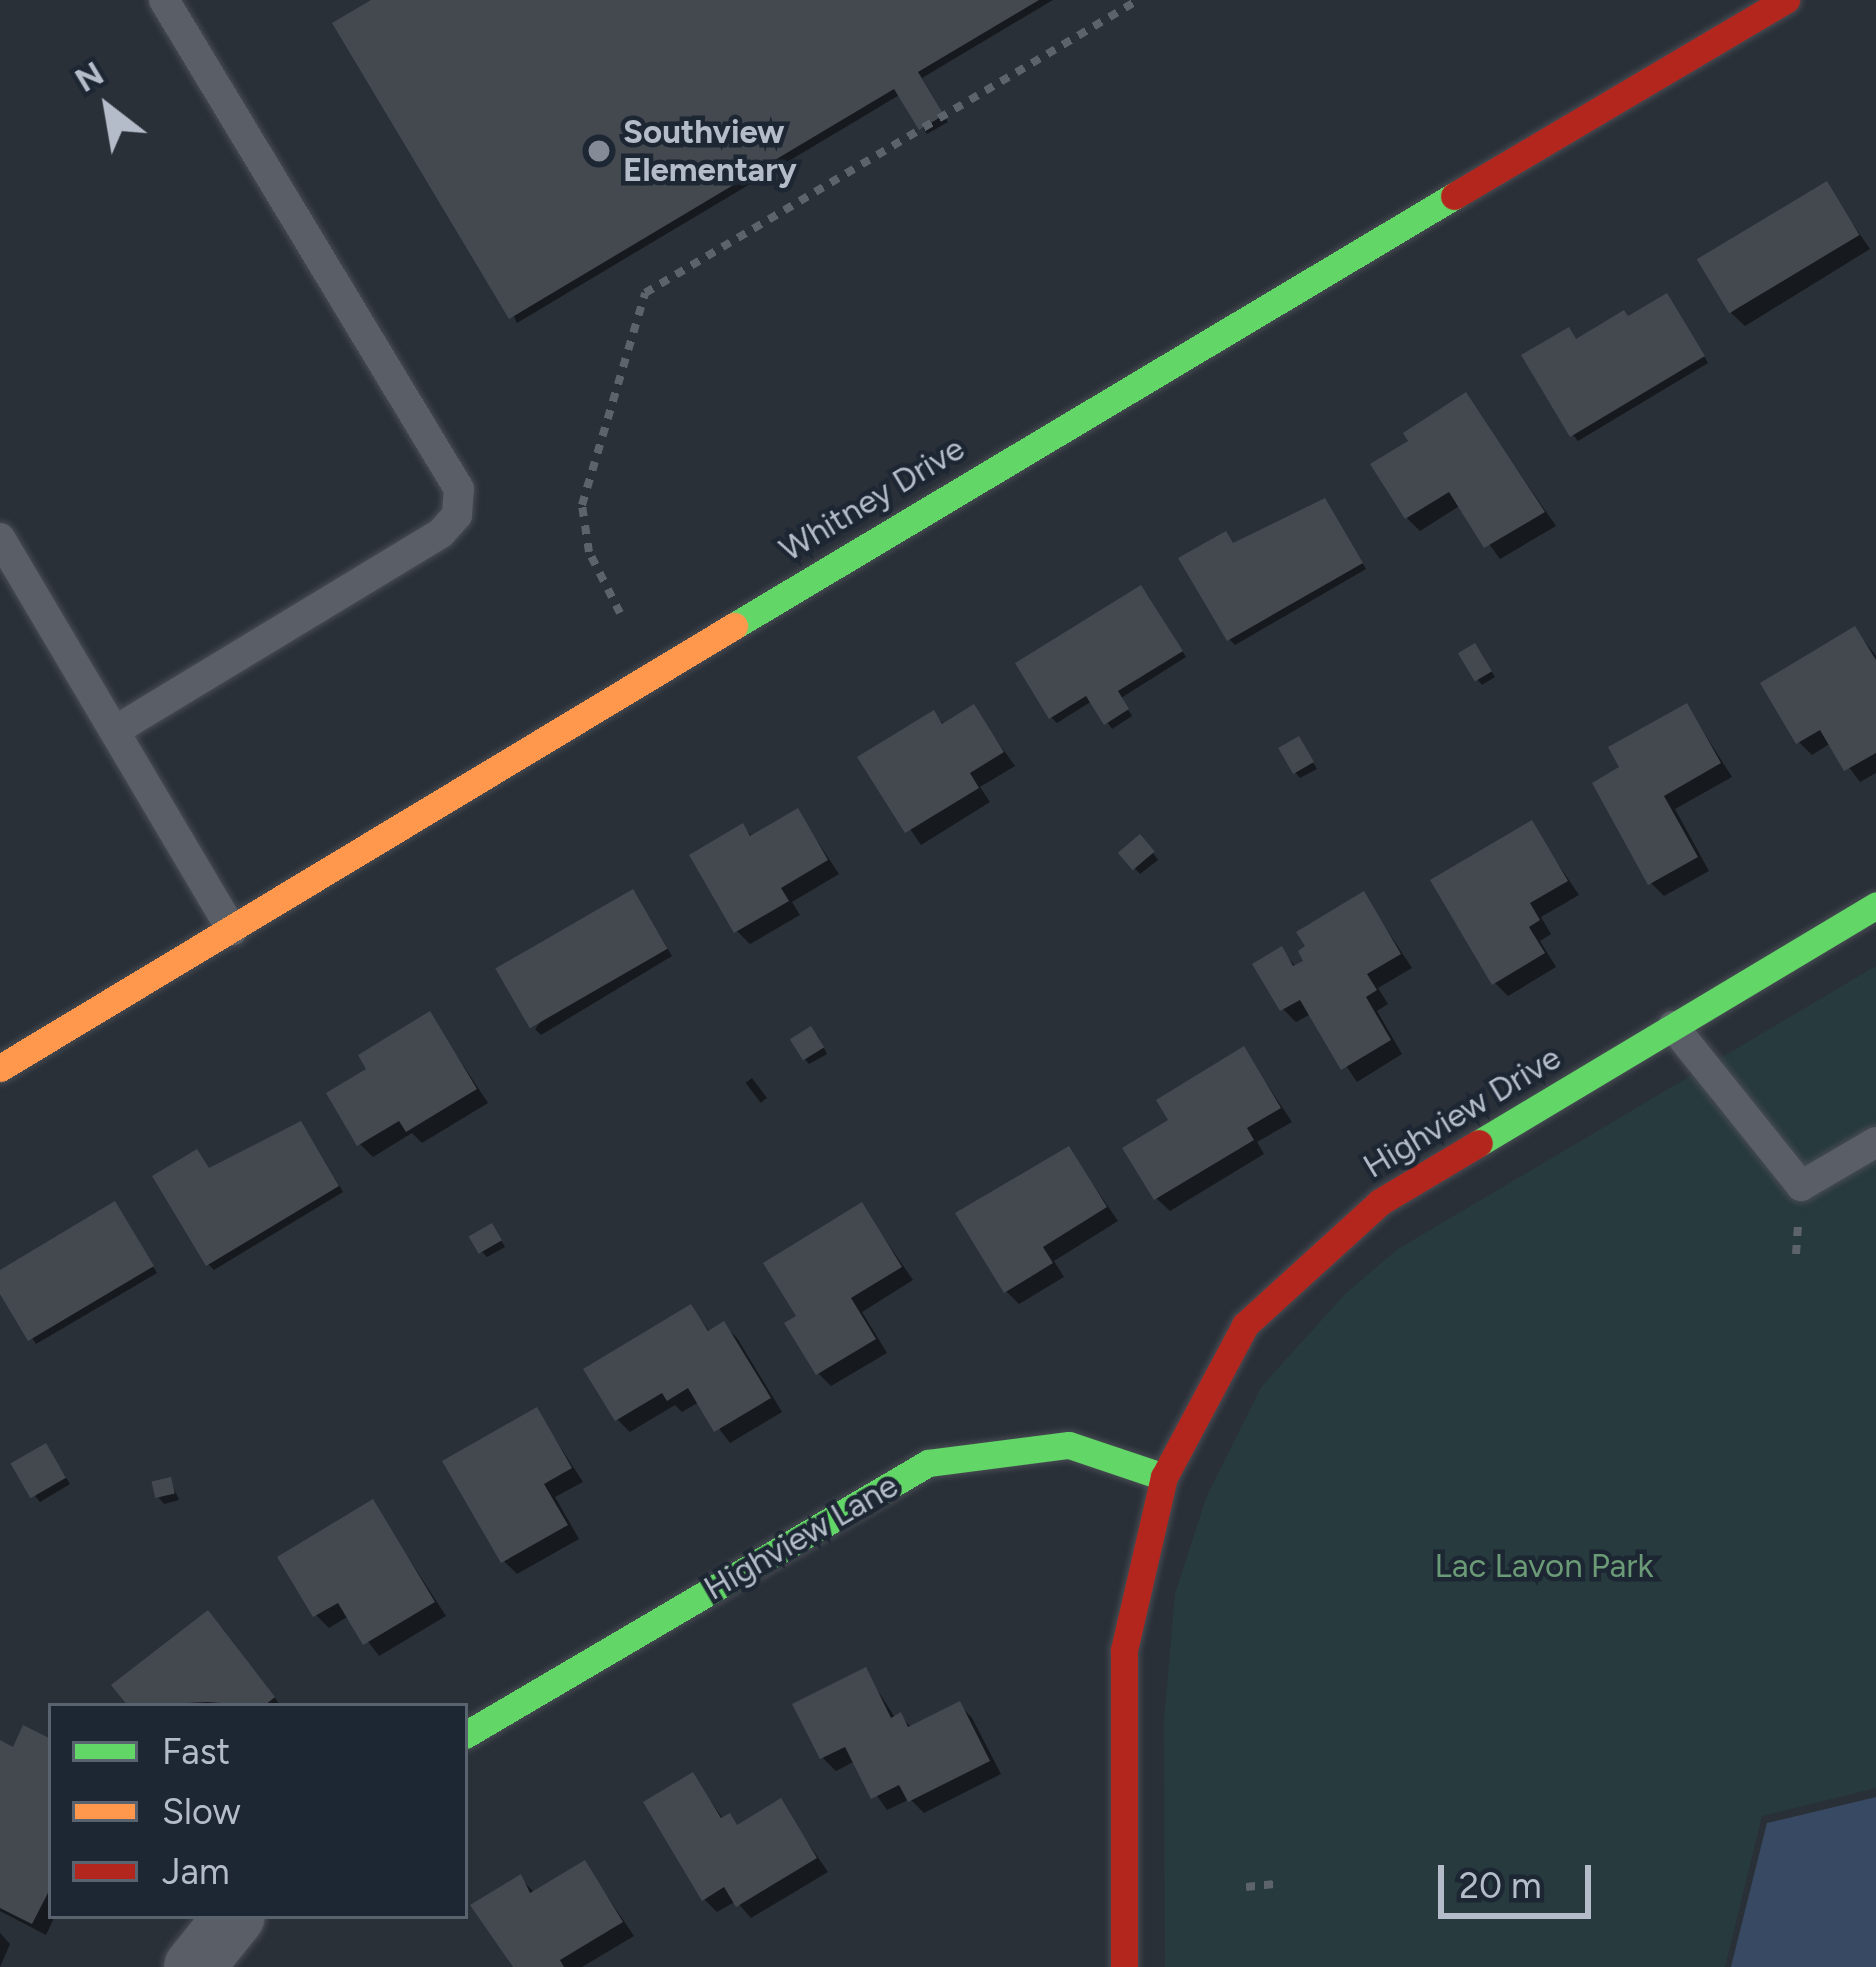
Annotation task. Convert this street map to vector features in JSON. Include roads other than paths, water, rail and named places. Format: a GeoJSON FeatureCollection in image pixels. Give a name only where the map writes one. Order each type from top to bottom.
{"type":"FeatureCollection","features":[{"type":"Feature","properties":{"kind":"street","name":"Whitney Drive"},"geometry":{"type":"LineString","coordinates":[[0,1068],[1096,406],[1786,0]]}},
{"type":"Feature","properties":{"kind":"street","name":"Highview Drive"},"geometry":{"type":"LineString","coordinates":[[1124,1967],[1124,1650],[1164,1477],[1245,1324],[1380,1202],[1876,905]]}},
{"type":"Feature","properties":{"kind":"street","name":"Highview Lane"},"geometry":{"type":"LineString","coordinates":[[468,1733],[928,1463],[1069,1445],[1164,1477]]}},
{"type":"Feature","properties":{"kind":"street"},"geometry":{"type":"LineString","coordinates":[[194,1967],[233,1919]]}},
{"type":"Feature","properties":{"kind":"lane"},"geometry":{"type":"LineString","coordinates":[[116,730],[441,532],[457,515],[459,489],[164,0]]}},
{"type":"Feature","properties":{"kind":"lane"},"geometry":{"type":"LineString","coordinates":[[0,538],[232,930]]}},
{"type":"Feature","properties":{"kind":"lane"},"geometry":{"type":"LineString","coordinates":[[1673,1026],[1802,1186],[1876,1142]]}},
{"type":"Feature","properties":{"kind":"water"},"geometry":{"type":"Polygon","coordinates":[[[1876,1797],[1876,1967],[1731,1967],[1767,1823],[1876,1797]]]}},
{"type":"Feature","properties":{"kind":"place","name":"Southview Elementary"},"geometry":{"type":"Point","coordinates":[599,151]}},
{"type":"Feature","properties":{"kind":"park label","name":"Lac Lavon Park"},"geometry":{"type":"Point","coordinates":[1544,1566]}}]}
